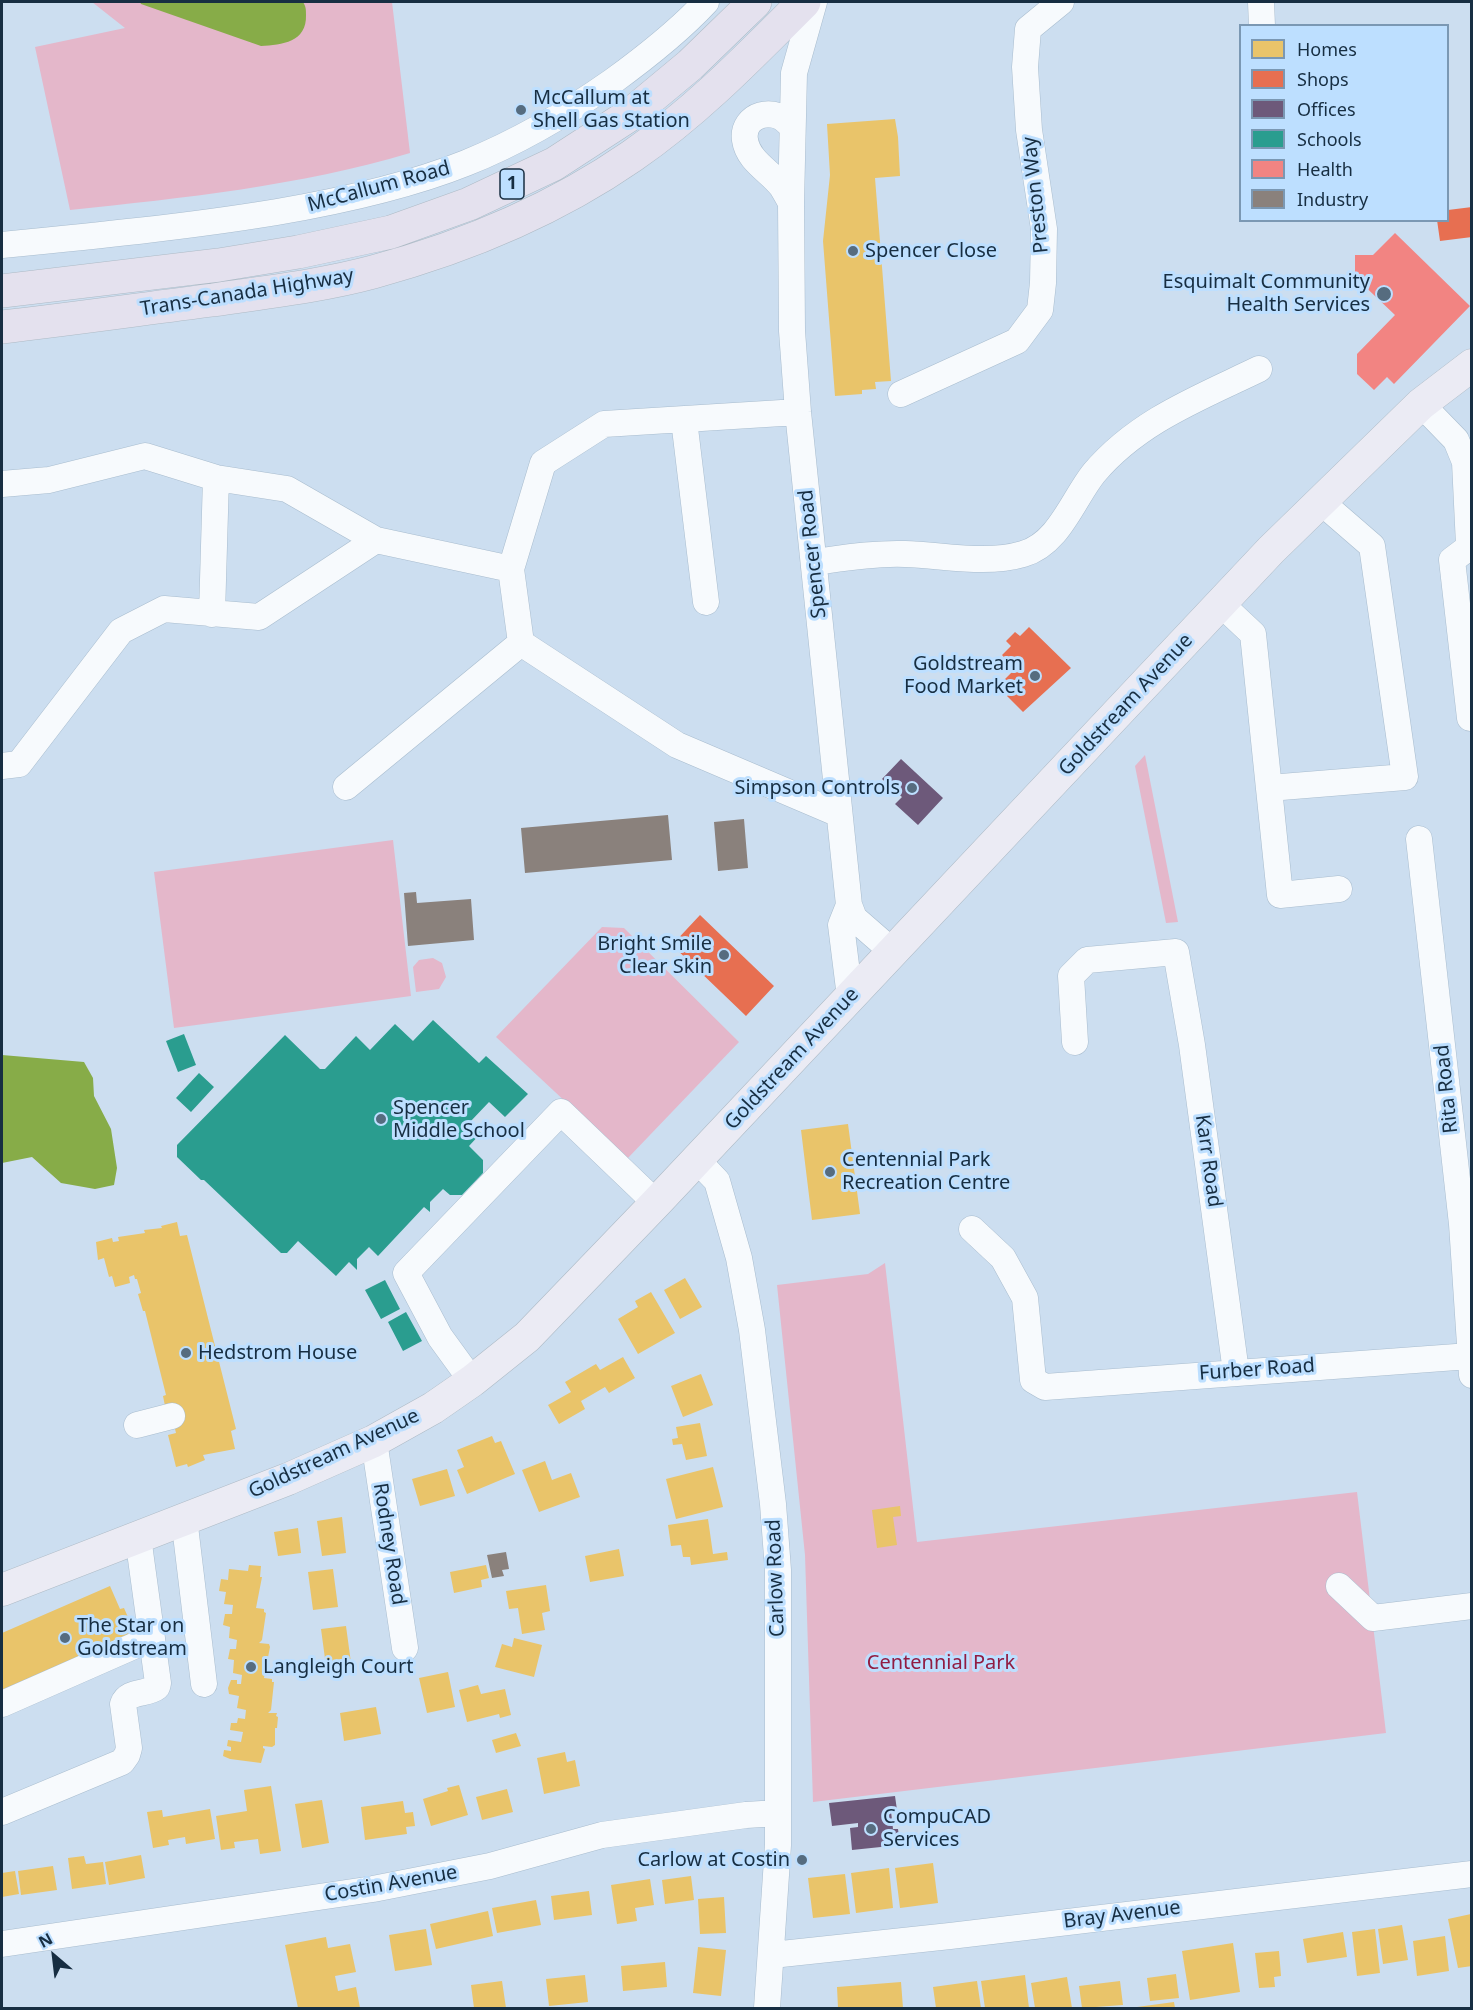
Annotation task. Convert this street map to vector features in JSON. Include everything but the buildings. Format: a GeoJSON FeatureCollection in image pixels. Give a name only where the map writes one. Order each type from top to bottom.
{"type":"FeatureCollection","features":[{"type":"Feature","properties":{"kind":"highway","name":"Trans-Canada Highway"},"geometry":{"type":"LineString","coordinates":[[2,291],[219,265],[317,249],[391,232],[469,204],[554,164],[631,114],[690,65],[755,2]]}},
{"type":"Feature","properties":{"kind":"highway","name":"Trans-Canada Highway"},"geometry":{"type":"LineString","coordinates":[[2,327],[302,288],[372,273],[449,249],[521,219],[579,189],[633,155],[695,106],[804,2]]}},
{"type":"Feature","properties":{"kind":"highway"},"geometry":{"type":"LineString","coordinates":[[2,275],[219,265]]}},
{"type":"Feature","properties":{"kind":"highway"},"geometry":{"type":"LineString","coordinates":[[2,340],[202,317],[302,288]]}},
{"type":"Feature","properties":{"kind":"main road","name":"Goldstream Avenue"},"geometry":{"type":"LineString","coordinates":[[2,1590],[288,1479],[374,1441],[433,1408],[472,1382],[526,1336],[656,1203],[1320,501],[1421,404],[1472,365]]}},
{"type":"Feature","properties":{"kind":"street","name":"McCallum Road"},"geometry":{"type":"LineString","coordinates":[[2,245],[199,225],[334,202],[399,186],[467,163],[586,100],[643,59],[706,2]]}},
{"type":"Feature","properties":{"kind":"street","name":"Spencer Road"},"geometry":{"type":"LineString","coordinates":[[814,2],[794,73],[791,203],[792,331],[798,412],[849,905],[854,918],[893,952]]}},
{"type":"Feature","properties":{"kind":"street","name":"Preston Way"},"geometry":{"type":"LineString","coordinates":[[901,394],[1017,341],[1040,310],[1044,229],[1029,130],[1025,67],[1028,29],[1061,2]]}},
{"type":"Feature","properties":{"kind":"street"},"geometry":{"type":"LineString","coordinates":[[1261,2],[1262,24]]}},
{"type":"Feature","properties":{"kind":"street"},"geometry":{"type":"LineString","coordinates":[[791,203],[781,186],[754,160],[744,139],[747,128],[754,119],[764,115],[774,114],[786,119],[792,128]]}},
{"type":"Feature","properties":{"kind":"street"},"geometry":{"type":"LineString","coordinates":[[814,562],[873,554],[987,559],[1024,554],[1043,544],[1094,474],[1122,443],[1162,416],[1259,369]]}},
{"type":"Feature","properties":{"kind":"street"},"geometry":{"type":"LineString","coordinates":[[1421,404],[1456,440],[1465,462],[1470,545],[1452,560],[1470,718],[1472,717]]}},
{"type":"Feature","properties":{"kind":"street"},"geometry":{"type":"LineString","coordinates":[[798,412],[604,424],[543,463],[510,569],[520,643],[677,745],[839,814]]}},
{"type":"Feature","properties":{"kind":"street"},"geometry":{"type":"LineString","coordinates":[[684,420],[706,602]]}},
{"type":"Feature","properties":{"kind":"street"},"geometry":{"type":"LineString","coordinates":[[2,484],[49,480],[145,456],[216,478],[287,489],[376,540],[510,569]]}},
{"type":"Feature","properties":{"kind":"street"},"geometry":{"type":"LineString","coordinates":[[212,614],[216,478]]}},
{"type":"Feature","properties":{"kind":"street"},"geometry":{"type":"LineString","coordinates":[[1269,788],[1405,777],[1372,546],[1320,501]]}},
{"type":"Feature","properties":{"kind":"street"},"geometry":{"type":"LineString","coordinates":[[2,766],[18,764],[121,631],[164,609],[260,617],[376,540]]}},
{"type":"Feature","properties":{"kind":"street"},"geometry":{"type":"LineString","coordinates":[[1221,604],[1253,634],[1280,895],[1338,889]]}},
{"type":"Feature","properties":{"kind":"street"},"geometry":{"type":"LineString","coordinates":[[346,787],[520,643]]}},
{"type":"Feature","properties":{"kind":"street","name":"Rita Road"},"geometry":{"type":"LineString","coordinates":[[1419,839],[1467,1223],[1471,1366]]}},
{"type":"Feature","properties":{"kind":"street","name":"Spencer Road"},"geometry":{"type":"LineString","coordinates":[[849,905],[841,925],[850,997]]}},
{"type":"Feature","properties":{"kind":"street","name":"Karr Road"},"geometry":{"type":"LineString","coordinates":[[1075,1042],[1071,976],[1087,960],[1176,952],[1192,1045],[1236,1372]]}},
{"type":"Feature","properties":{"kind":"street"},"geometry":{"type":"LineString","coordinates":[[472,1382],[440,1337],[406,1273],[561,1112],[656,1203]]}},
{"type":"Feature","properties":{"kind":"street","name":"Carlow Road"},"geometry":{"type":"LineString","coordinates":[[697,1160],[717,1180],[736,1248],[752,1330],[764,1416],[778,1570],[778,1845],[767,2008]]}},
{"type":"Feature","properties":{"kind":"street","name":"Furber Road"},"geometry":{"type":"LineString","coordinates":[[972,1229],[1003,1258],[1024,1298],[1033,1380],[1045,1387],[1236,1372],[1471,1366]]}},
{"type":"Feature","properties":{"kind":"street"},"geometry":{"type":"LineString","coordinates":[[137,1425],[172,1416]]}},
{"type":"Feature","properties":{"kind":"street","name":"Rodney Road"},"geometry":{"type":"LineString","coordinates":[[374,1441],[405,1648]]}},
{"type":"Feature","properties":{"kind":"street"},"geometry":{"type":"LineString","coordinates":[[184,1518],[204,1684]]}},
{"type":"Feature","properties":{"kind":"street"},"geometry":{"type":"LineString","coordinates":[[2,1812],[122,1762],[127,1755],[129,1748],[123,1704],[125,1698],[158,1688],[138,1537]]}},
{"type":"Feature","properties":{"kind":"street"},"geometry":{"type":"LineString","coordinates":[[1339,1586],[1373,1618],[1472,1606]]}},
{"type":"Feature","properties":{"kind":"street"},"geometry":{"type":"LineString","coordinates":[[2,1704],[152,1638]]}},
{"type":"Feature","properties":{"kind":"street","name":"Costin Avenue"},"geometry":{"type":"LineString","coordinates":[[2,1944],[374,1889],[490,1866],[602,1835],[746,1815],[778,1813]]}},
{"type":"Feature","properties":{"kind":"street","name":"Bray Avenue"},"geometry":{"type":"LineString","coordinates":[[772,1955],[1472,1874]]}},
{"type":"Feature","properties":{"kind":"green space"},"geometry":{"type":"Polygon","coordinates":[[[92,2],[392,2],[410,153],[284,182],[70,210],[35,47],[125,28],[92,2]]]}},
{"type":"Feature","properties":{"kind":"green space"},"geometry":{"type":"Polygon","coordinates":[[[1145,755],[1178,922],[1166,923],[1135,766],[1145,755]]]}},
{"type":"Feature","properties":{"kind":"green space"},"geometry":{"type":"Polygon","coordinates":[[[393,840],[411,996],[174,1028],[154,872],[393,840]]]}},
{"type":"Feature","properties":{"kind":"green space"},"geometry":{"type":"Polygon","coordinates":[[[602,927],[624,928],[739,1042],[627,1159],[496,1037],[602,927]]]}},
{"type":"Feature","properties":{"kind":"green space"},"geometry":{"type":"Polygon","coordinates":[[[433,958],[442,963],[446,977],[439,989],[416,992],[413,967],[419,960],[433,958]]]}},
{"type":"Feature","properties":{"kind":"green space","name":"Centennial Park"},"geometry":{"type":"Polygon","coordinates":[[[885,1263],[917,1542],[1357,1492],[1386,1733],[813,1802],[805,1555],[777,1285],[868,1274],[885,1263]]]}},
{"type":"Feature","properties":{"kind":"shaded area"},"geometry":{"type":"Polygon","coordinates":[[[140,2],[303,2],[306,10],[305,24],[298,36],[292,40],[277,45],[261,46],[140,2]]]}},
{"type":"Feature","properties":{"kind":"shaded area"},"geometry":{"type":"Polygon","coordinates":[[[2,1055],[84,1062],[93,1078],[94,1096],[111,1129],[117,1168],[114,1185],[95,1189],[61,1183],[32,1157],[2,1163],[2,1055]]]}},
{"type":"Feature","properties":{"kind":"place","name":"McCallum at Shell Gas Station"},"geometry":{"type":"Point","coordinates":[521,110]}},
{"type":"Feature","properties":{"kind":"place","name":"Spencer Close"},"geometry":{"type":"Point","coordinates":[853,251]}},
{"type":"Feature","properties":{"kind":"place","name":"Esquimalt Community Health Services"},"geometry":{"type":"Point","coordinates":[1384,294]}},
{"type":"Feature","properties":{"kind":"place","name":"Goldstream Food Market"},"geometry":{"type":"Point","coordinates":[1035,676]}},
{"type":"Feature","properties":{"kind":"place","name":"Simpson Controls"},"geometry":{"type":"Point","coordinates":[912,788]}},
{"type":"Feature","properties":{"kind":"place","name":"Bright Smile Clear Skin"},"geometry":{"type":"Point","coordinates":[724,955]}},
{"type":"Feature","properties":{"kind":"place","name":"Spencer Middle School"},"geometry":{"type":"Point","coordinates":[381,1119]}},
{"type":"Feature","properties":{"kind":"place","name":"Centennial Park Recreation Centre"},"geometry":{"type":"Point","coordinates":[830,1172]}},
{"type":"Feature","properties":{"kind":"place","name":"Hedstrom House"},"geometry":{"type":"Point","coordinates":[186,1353]}},
{"type":"Feature","properties":{"kind":"place","name":"The Star on Goldstream"},"geometry":{"type":"Point","coordinates":[65,1638]}},
{"type":"Feature","properties":{"kind":"place","name":"Langleigh Court"},"geometry":{"type":"Point","coordinates":[251,1667]}},
{"type":"Feature","properties":{"kind":"place","name":"CompuCAD Services"},"geometry":{"type":"Point","coordinates":[871,1829]}},
{"type":"Feature","properties":{"kind":"place","name":"Carlow at Costin"},"geometry":{"type":"Point","coordinates":[802,1860]}}]}
